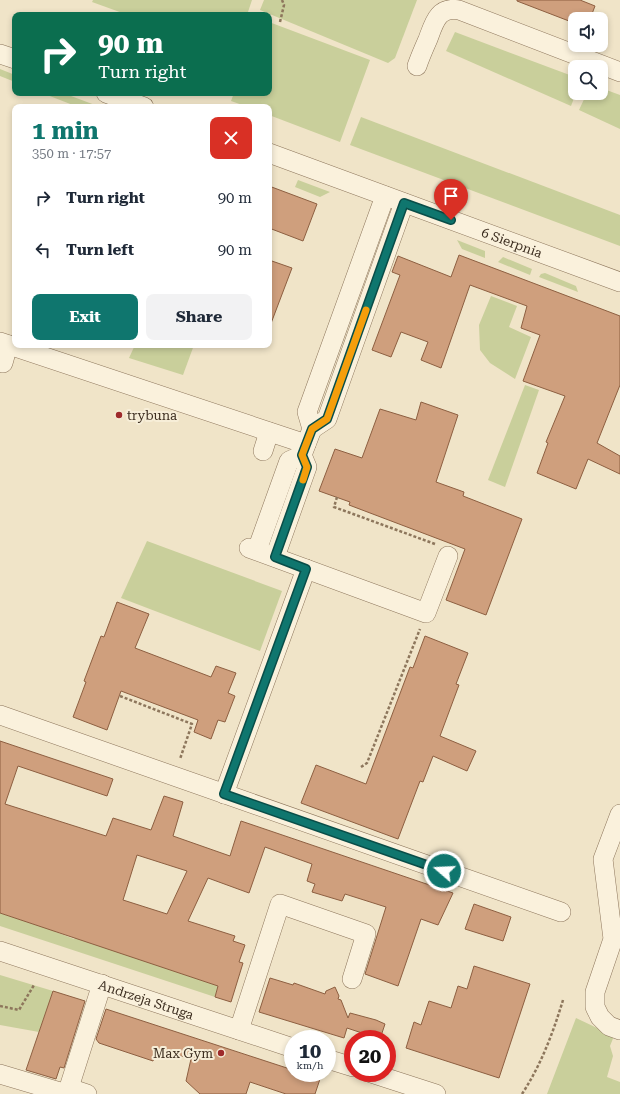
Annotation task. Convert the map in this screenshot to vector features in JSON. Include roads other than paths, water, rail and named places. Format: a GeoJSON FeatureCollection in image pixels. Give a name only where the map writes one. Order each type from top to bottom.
{"type":"FeatureCollection","features":[{"type":"Feature","properties":{"kind":"street"},"geometry":{"type":"LineString","coordinates":[[417,66],[435,21],[444,6],[459,10],[620,72]]}},
{"type":"Feature","properties":{"kind":"street"},"geometry":{"type":"LineString","coordinates":[[0,54],[12,58]]}},
{"type":"Feature","properties":{"kind":"street"},"geometry":{"type":"LineString","coordinates":[[114,96],[136,104]]}},
{"type":"Feature","properties":{"kind":"street","name":"6 Sierpnia"},"geometry":{"type":"LineString","coordinates":[[272,154],[620,282]]}},
{"type":"Feature","properties":{"kind":"street"},"geometry":{"type":"LineString","coordinates":[[275,557],[307,467],[307,412],[385,196]]}},
{"type":"Feature","properties":{"kind":"street"},"geometry":{"type":"LineString","coordinates":[[404,203],[327,419],[289,461],[253,549],[426,613],[448,556]]}},
{"type":"Feature","properties":{"kind":"street"},"geometry":{"type":"LineString","coordinates":[[3,363],[4,343]]}},
{"type":"Feature","properties":{"kind":"street"},"geometry":{"type":"LineString","coordinates":[[19,348],[269,432],[306,442]]}},
{"type":"Feature","properties":{"kind":"street"},"geometry":{"type":"LineString","coordinates":[[263,451],[269,432]]}},
{"type":"Feature","properties":{"kind":"street"},"geometry":{"type":"LineString","coordinates":[[224,794],[306,569]]}},
{"type":"Feature","properties":{"kind":"street"},"geometry":{"type":"LineString","coordinates":[[0,715],[562,912]]}},
{"type":"Feature","properties":{"kind":"street"},"geometry":{"type":"LineString","coordinates":[[620,814],[604,859],[613,939],[595,992],[595,1007],[600,1017],[609,1026],[620,1030]]}},
{"type":"Feature","properties":{"kind":"street"},"geometry":{"type":"LineString","coordinates":[[239,1030],[280,904],[366,934],[352,978]]}},
{"type":"Feature","properties":{"kind":"street","name":"Andrzeja Struga"},"geometry":{"type":"LineString","coordinates":[[0,951],[284,1045]]}},
{"type":"Feature","properties":{"kind":"street"},"geometry":{"type":"LineString","coordinates":[[0,1074],[67,1094],[102,984]]}},
{"type":"Feature","properties":{"kind":"street"},"geometry":{"type":"LineString","coordinates":[[396,1081],[436,1094]]}},
{"type":"Feature","properties":{"kind":"street"},"geometry":{"type":"LineString","coordinates":[[69,1088],[87,1094]]}},
{"type":"Feature","properties":{"kind":"place","name":"trybuna"},"geometry":{"type":"Point","coordinates":[119,415]}},
{"type":"Feature","properties":{"kind":"place","name":"Max Gym"},"geometry":{"type":"Point","coordinates":[221,1053]}}]}
